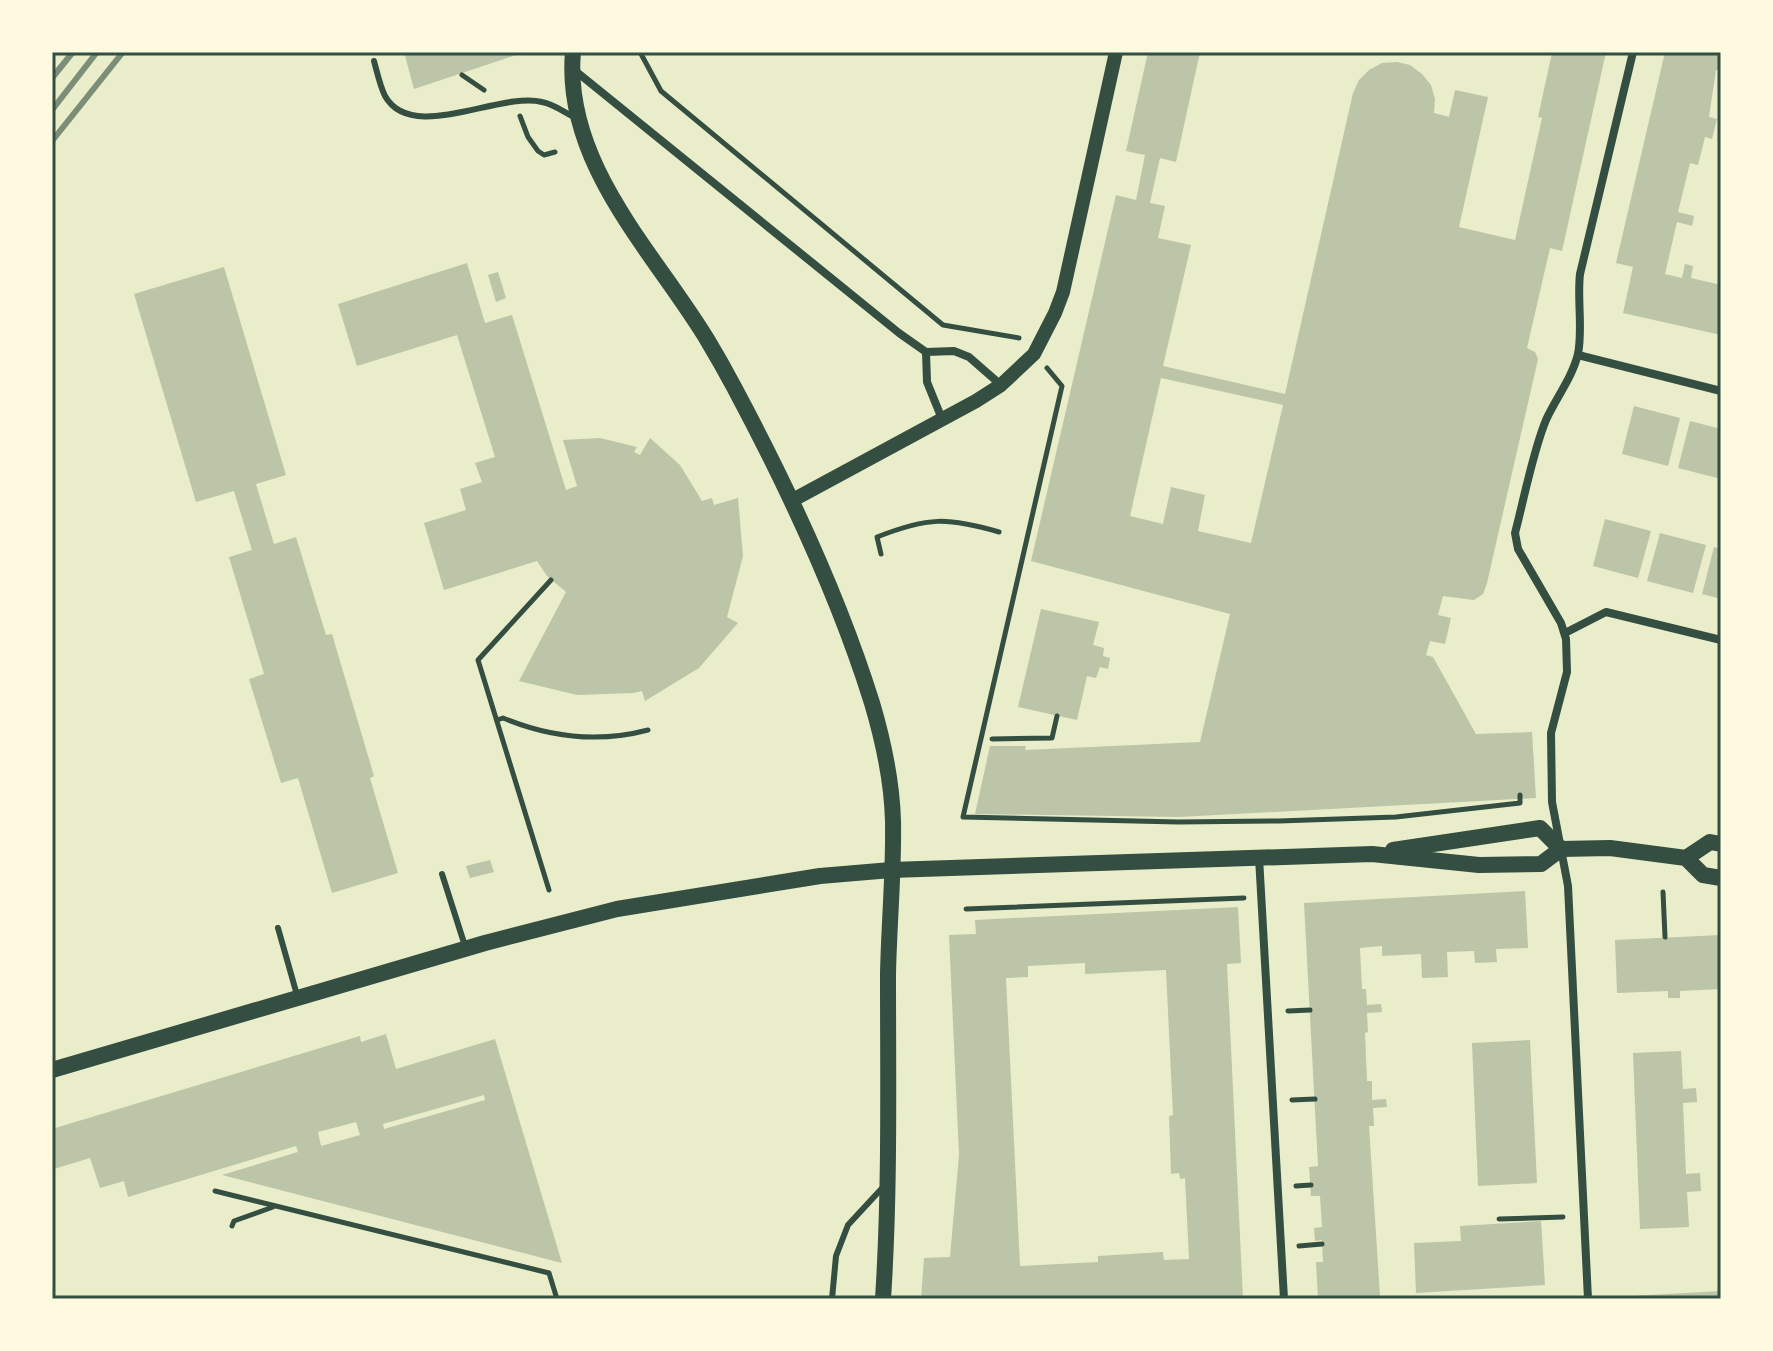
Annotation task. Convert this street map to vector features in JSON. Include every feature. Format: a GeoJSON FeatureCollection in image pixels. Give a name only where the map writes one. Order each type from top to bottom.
{"type":"FeatureCollection","features":[{"type":"Feature","properties":{"kind":"main road"},"geometry":{"type":"LineString","coordinates":[[572,60],[581,120],[604,183],[622,216],[708,340],[791,501],[818,556],[873,705],[883,746],[893,819],[883,1299]]}},
{"type":"Feature","properties":{"kind":"main road"},"geometry":{"type":"LineString","coordinates":[[52,1070],[466,949],[617,909],[820,876],[891,870],[1372,854],[1540,828],[1561,849]]}},
{"type":"Feature","properties":{"kind":"main road"},"geometry":{"type":"LineString","coordinates":[[1686,858],[1710,842],[1721,844]]}},
{"type":"Feature","properties":{"kind":"main road"},"geometry":{"type":"LineString","coordinates":[[1372,854],[1479,865],[1541,864],[1561,849],[1610,848],[1686,858],[1703,875],[1721,878]]}},
{"type":"Feature","properties":{"kind":"street"},"geometry":{"type":"LineString","coordinates":[[791,501],[1001,385],[1034,354],[1063,292],[1116,52]]}},
{"type":"Feature","properties":{"kind":"street"},"geometry":{"type":"LineString","coordinates":[[1588,1299],[1568,886],[1552,802],[1551,733],[1567,672],[1565,633],[1518,549],[1515,533],[1546,422],[1578,355],[1577,297],[1580,274],[1633,52]]}},
{"type":"Feature","properties":{"kind":"street"},"geometry":{"type":"LineString","coordinates":[[572,60],[851,295],[926,352],[954,351],[983,366],[1001,385]]}},
{"type":"Feature","properties":{"kind":"street"},"geometry":{"type":"LineString","coordinates":[[926,352],[927,382],[942,419]]}},
{"type":"Feature","properties":{"kind":"street"},"geometry":{"type":"LineString","coordinates":[[1578,355],[1721,391]]}},
{"type":"Feature","properties":{"kind":"street"},"geometry":{"type":"LineString","coordinates":[[1565,633],[1606,612],[1721,640]]}},
{"type":"Feature","properties":{"kind":"street"},"geometry":{"type":"LineString","coordinates":[[1259,857],[1284,1299]]}},
{"type":"Feature","properties":{"kind":"lane"},"geometry":{"type":"LineString","coordinates":[[374,61],[386,97],[397,108],[418,118],[512,102],[542,101],[581,120]]}},
{"type":"Feature","properties":{"kind":"lane"},"geometry":{"type":"LineString","coordinates":[[442,874],[466,949]]}},
{"type":"Feature","properties":{"kind":"lane"},"geometry":{"type":"LineString","coordinates":[[278,928],[298,998]]}},
{"type":"Feature","properties":{"kind":"lane"},"geometry":{"type":"LineString","coordinates":[[832,1299],[836,1256],[848,1225],[887,1183]]}},
{"type":"Feature","properties":{"kind":"path"},"geometry":{"type":"LineString","coordinates":[[640,52],[661,91],[943,325],[1017,336]]}},
{"type":"Feature","properties":{"kind":"path"},"geometry":{"type":"LineString","coordinates":[[544,155],[555,152]]}},
{"type":"Feature","properties":{"kind":"path"},"geometry":{"type":"LineString","coordinates":[[1051,371],[1062,386],[963,817],[1178,822],[1396,817],[1520,803],[1520,795]]}},
{"type":"Feature","properties":{"kind":"path"},"geometry":{"type":"LineString","coordinates":[[881,554],[877,537],[919,522],[960,521],[999,532]]}},
{"type":"Feature","properties":{"kind":"path"},"geometry":{"type":"LineString","coordinates":[[549,890],[478,660],[551,580]]}},
{"type":"Feature","properties":{"kind":"path"},"geometry":{"type":"LineString","coordinates":[[992,739],[1052,738],[1057,716]]}},
{"type":"Feature","properties":{"kind":"path"},"geometry":{"type":"LineString","coordinates":[[497,720],[503,718],[525,727],[572,736],[598,737],[648,730]]}},
{"type":"Feature","properties":{"kind":"path"},"geometry":{"type":"LineString","coordinates":[[1663,892],[1665,937]]}},
{"type":"Feature","properties":{"kind":"path"},"geometry":{"type":"LineString","coordinates":[[966,909],[1245,898]]}},
{"type":"Feature","properties":{"kind":"path"},"geometry":{"type":"LineString","coordinates":[[1288,1011],[1310,1010]]}},
{"type":"Feature","properties":{"kind":"path"},"geometry":{"type":"LineString","coordinates":[[1292,1100],[1315,1099]]}},
{"type":"Feature","properties":{"kind":"path"},"geometry":{"type":"LineString","coordinates":[[1296,1186],[1311,1185]]}},
{"type":"Feature","properties":{"kind":"path"},"geometry":{"type":"LineString","coordinates":[[215,1191],[549,1273],[557,1299]]}},
{"type":"Feature","properties":{"kind":"path"},"geometry":{"type":"LineString","coordinates":[[232,1226],[234,1221],[275,1206]]}},
{"type":"Feature","properties":{"kind":"path"},"geometry":{"type":"LineString","coordinates":[[1499,1219],[1563,1217]]}},
{"type":"Feature","properties":{"kind":"path"},"geometry":{"type":"LineString","coordinates":[[1299,1246],[1322,1244]]}},
{"type":"Feature","properties":{"kind":"building"},"geometry":{"type":"Polygon","coordinates":[[[404,52],[522,52],[522,53],[414,89],[404,52]]]}},
{"type":"Feature","properties":{"kind":"building"},"geometry":{"type":"Polygon","coordinates":[[[1148,52],[1200,52],[1176,162],[1160,158],[1150,203],[1165,206],[1158,238],[1191,245],[1163,366],[1285,394],[1353,93],[1359,80],[1382,63],[1410,65],[1431,85],[1435,99],[1434,113],[1449,117],[1455,90],[1488,97],[1459,227],[1515,240],[1542,118],[1538,117],[1552,53],[1606,52],[1562,251],[1550,248],[1527,348],[1535,352],[1538,359],[1487,583],[1483,594],[1474,600],[1443,596],[1438,615],[1451,618],[1445,644],[1430,641],[1426,655],[1433,657],[1476,734],[1532,732],[1536,798],[1179,817],[975,814],[990,746],[1026,746],[1025,750],[1200,742],[1230,614],[1031,561],[1116,195],[1136,200],[1145,155],[1126,151],[1148,52]],[[1161,378],[1130,516],[1163,524],[1171,487],[1205,495],[1198,531],[1251,543],[1283,405],[1161,378]]]}},
{"type":"Feature","properties":{"kind":"building"},"geometry":{"type":"Polygon","coordinates":[[[1665,52],[1721,52],[1721,71],[1716,70],[1709,117],[1717,119],[1712,139],[1705,137],[1698,165],[1690,163],[1678,212],[1694,216],[1692,226],[1677,222],[1665,274],[1682,278],[1685,264],[1693,266],[1691,278],[1721,285],[1721,335],[1623,313],[1633,267],[1616,263],[1665,52]]]}},
{"type":"Feature","properties":{"kind":"building"},"geometry":{"type":"Polygon","coordinates":[[[467,263],[485,323],[512,315],[566,490],[577,486],[563,440],[600,438],[637,447],[634,452],[640,455],[650,438],[680,465],[702,501],[712,498],[714,505],[738,498],[743,556],[727,617],[738,623],[699,668],[645,701],[642,691],[577,695],[519,681],[566,592],[547,576],[537,561],[444,590],[424,523],[466,510],[460,489],[482,482],[475,463],[495,457],[457,335],[357,366],[338,304],[467,263]]]}},
{"type":"Feature","properties":{"kind":"building"},"geometry":{"type":"Polygon","coordinates":[[[224,267],[286,475],[256,484],[274,544],[296,537],[326,635],[332,634],[374,776],[370,778],[398,873],[332,893],[298,778],[281,783],[249,679],[264,674],[229,557],[252,550],[234,491],[196,502],[134,294],[224,267]]]}},
{"type":"Feature","properties":{"kind":"building"},"geometry":{"type":"Polygon","coordinates":[[[498,272],[506,298],[496,302],[488,275],[498,272]]]}},
{"type":"Feature","properties":{"kind":"building"},"geometry":{"type":"Polygon","coordinates":[[[1634,406],[1680,418],[1668,466],[1622,454],[1634,406]]]}},
{"type":"Feature","properties":{"kind":"building"},"geometry":{"type":"Polygon","coordinates":[[[1690,421],[1721,429],[1721,479],[1678,468],[1690,421]]]}},
{"type":"Feature","properties":{"kind":"building"},"geometry":{"type":"Polygon","coordinates":[[[1605,519],[1651,531],[1638,578],[1593,566],[1605,519]]]}},
{"type":"Feature","properties":{"kind":"building"},"geometry":{"type":"Polygon","coordinates":[[[1660,533],[1706,545],[1693,593],[1647,581],[1660,533]]]}},
{"type":"Feature","properties":{"kind":"building"},"geometry":{"type":"Polygon","coordinates":[[[1714,547],[1721,549],[1721,599],[1702,594],[1714,547]]]}},
{"type":"Feature","properties":{"kind":"building"},"geometry":{"type":"Polygon","coordinates":[[[1041,609],[1099,622],[1093,645],[1104,648],[1103,656],[1110,658],[1108,669],[1100,667],[1096,678],[1087,676],[1077,720],[1018,707],[1041,609]]]}},
{"type":"Feature","properties":{"kind":"building"},"geometry":{"type":"Polygon","coordinates":[[[490,860],[494,872],[470,878],[466,866],[490,860]]]}},
{"type":"Feature","properties":{"kind":"building"},"geometry":{"type":"Polygon","coordinates":[[[1525,891],[1528,948],[1496,949],[1497,962],[1475,963],[1474,951],[1447,952],[1448,977],[1422,978],[1421,954],[1382,956],[1382,946],[1360,948],[1362,989],[1366,989],[1367,1005],[1381,1004],[1382,1012],[1367,1013],[1368,1032],[1365,1033],[1367,1081],[1372,1081],[1372,1100],[1386,1099],[1387,1107],[1373,1108],[1374,1126],[1369,1126],[1380,1296],[1318,1299],[1316,1262],[1323,1262],[1322,1240],[1315,1241],[1314,1228],[1322,1227],[1320,1196],[1311,1196],[1309,1167],[1318,1166],[1304,903],[1525,891]]]}},
{"type":"Feature","properties":{"kind":"building"},"geometry":{"type":"Polygon","coordinates":[[[1238,907],[1241,963],[1227,964],[1243,1299],[921,1299],[924,1258],[950,1257],[959,1155],[949,935],[976,934],[975,920],[1238,907]],[[1085,963],[1028,966],[1028,977],[1006,978],[1020,1266],[1098,1262],[1098,1256],[1163,1252],[1164,1260],[1189,1259],[1185,1178],[1180,1179],[1179,1173],[1171,1174],[1169,1116],[1173,1115],[1166,970],[1085,974],[1085,963]]]}},
{"type":"Feature","properties":{"kind":"building"},"geometry":{"type":"Polygon","coordinates":[[[1721,935],[1721,989],[1680,991],[1680,998],[1668,998],[1668,991],[1617,993],[1615,940],[1721,935]]]}},
{"type":"Feature","properties":{"kind":"building"},"geometry":{"type":"Polygon","coordinates":[[[386,1034],[396,1069],[495,1039],[562,1263],[222,1175],[298,1152],[296,1146],[128,1197],[124,1181],[100,1188],[90,1158],[54,1169],[52,1129],[360,1036],[361,1042],[386,1034]],[[484,1095],[383,1124],[384,1129],[485,1100],[484,1095]],[[356,1122],[318,1132],[321,1146],[360,1135],[356,1122]]]}},
{"type":"Feature","properties":{"kind":"building"},"geometry":{"type":"Polygon","coordinates":[[[1530,1040],[1537,1183],[1478,1186],[1472,1043],[1530,1040]]]}},
{"type":"Feature","properties":{"kind":"building"},"geometry":{"type":"Polygon","coordinates":[[[1681,1051],[1683,1089],[1696,1088],[1697,1102],[1683,1103],[1686,1174],[1700,1173],[1701,1191],[1687,1192],[1689,1227],[1640,1229],[1633,1053],[1681,1051]]]}},
{"type":"Feature","properties":{"kind":"building"},"geometry":{"type":"Polygon","coordinates":[[[1541,1221],[1545,1285],[1416,1293],[1414,1243],[1461,1241],[1460,1226],[1541,1221]]]}},
{"type":"Feature","properties":{"kind":"building"},"geometry":{"type":"Polygon","coordinates":[[[1721,1291],[1721,1299],[1632,1299],[1631,1296],[1721,1291]]]}},
{"type":"Feature","properties":{"kind":"railway"},"geometry":{"type":"LineString","coordinates":[[52,78],[73,52]]}},
{"type":"Feature","properties":{"kind":"railway"},"geometry":{"type":"LineString","coordinates":[[52,110],[97,52]]}},
{"type":"Feature","properties":{"kind":"railway"},"geometry":{"type":"LineString","coordinates":[[52,141],[123,52]]}}]}
